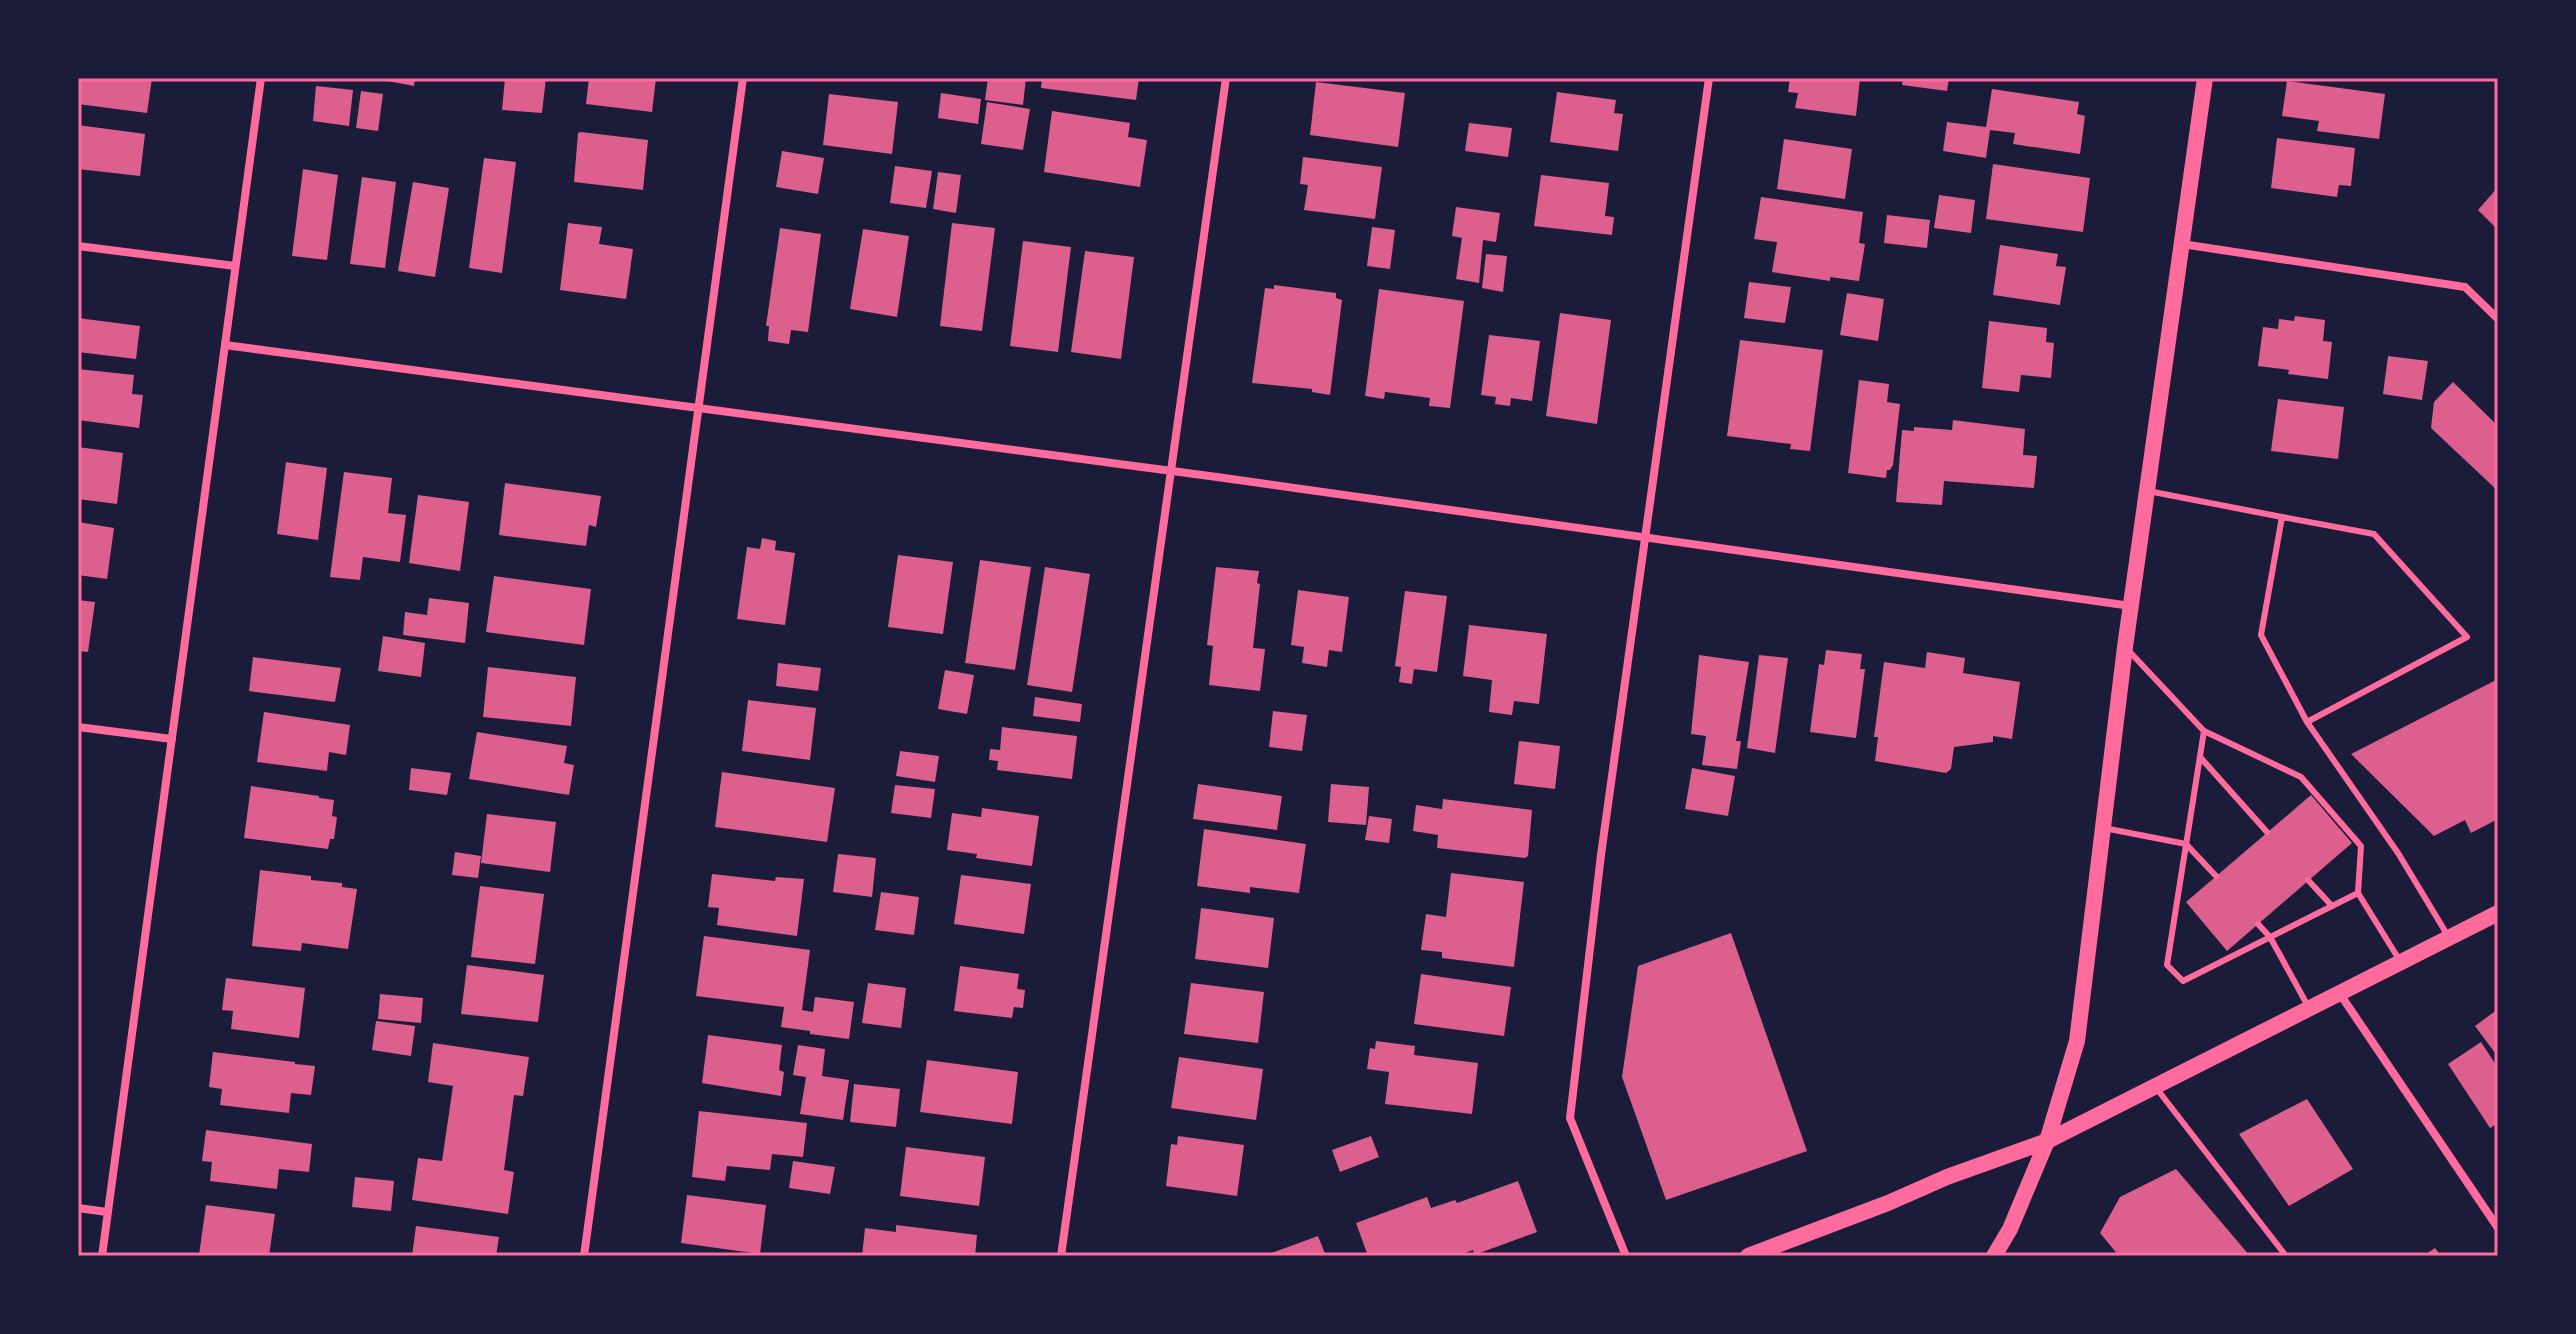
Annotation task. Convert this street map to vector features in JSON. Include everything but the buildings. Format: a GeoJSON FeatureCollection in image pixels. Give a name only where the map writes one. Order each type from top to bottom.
{"type":"FeatureCollection","features":[{"type":"Feature","properties":{"kind":"main road"},"geometry":{"type":"LineString","coordinates":[[1994,1256],[2010,1229],[2047,1141],[2077,1041],[2125,647],[2205,78]]}},
{"type":"Feature","properties":{"kind":"main road"},"geometry":{"type":"LineString","coordinates":[[1748,1256],[2047,1141],[2498,913]]}},
{"type":"Feature","properties":{"kind":"street"},"geometry":{"type":"LineString","coordinates":[[102,1256],[261,78]]}},
{"type":"Feature","properties":{"kind":"street"},"geometry":{"type":"LineString","coordinates":[[584,1256],[743,78]]}},
{"type":"Feature","properties":{"kind":"street"},"geometry":{"type":"LineString","coordinates":[[1061,1256],[1226,78]]}},
{"type":"Feature","properties":{"kind":"street"},"geometry":{"type":"LineString","coordinates":[[1626,1256],[1570,1118],[1601,855],[1709,78]]}},
{"type":"Feature","properties":{"kind":"street"},"geometry":{"type":"LineString","coordinates":[[2182,244],[2465,287],[2498,319]]}},
{"type":"Feature","properties":{"kind":"street"},"geometry":{"type":"LineString","coordinates":[[78,246],[235,266]]}},
{"type":"Feature","properties":{"kind":"street"},"geometry":{"type":"LineString","coordinates":[[225,345],[1172,471],[2133,607]]}},
{"type":"Feature","properties":{"kind":"street"},"geometry":{"type":"LineString","coordinates":[[78,727],[172,739]]}},
{"type":"Feature","properties":{"kind":"street"},"geometry":{"type":"LineString","coordinates":[[2339,993],[2498,1228]]}},
{"type":"Feature","properties":{"kind":"street"},"geometry":{"type":"LineString","coordinates":[[78,1208],[107,1212]]}},
{"type":"Feature","properties":{"kind":"lane"},"geometry":{"type":"LineString","coordinates":[[2148,491],[2374,534],[2467,637],[2307,722]]}},
{"type":"Feature","properties":{"kind":"lane"},"geometry":{"type":"LineString","coordinates":[[2282,517],[2261,635],[2307,722],[2398,853],[2449,937]]}},
{"type":"Feature","properties":{"kind":"lane"},"geometry":{"type":"LineString","coordinates":[[2125,647],[2204,731],[2301,777],[2361,846],[2358,893],[2401,962]]}},
{"type":"Feature","properties":{"kind":"lane"},"geometry":{"type":"LineString","coordinates":[[2204,731],[2167,965],[2183,981],[2358,893]]}},
{"type":"Feature","properties":{"kind":"lane"},"geometry":{"type":"LineString","coordinates":[[2200,757],[2267,832]]}},
{"type":"Feature","properties":{"kind":"lane"},"geometry":{"type":"LineString","coordinates":[[2104,828],[2186,844],[2216,876]]}},
{"type":"Feature","properties":{"kind":"lane"},"geometry":{"type":"LineString","coordinates":[[2308,880],[2332,906]]}},
{"type":"Feature","properties":{"kind":"lane"},"geometry":{"type":"LineString","coordinates":[[2258,924],[2270,937],[2309,1008]]}},
{"type":"Feature","properties":{"kind":"lane"},"geometry":{"type":"LineString","coordinates":[[2155,1086],[2286,1256]]}}]}
